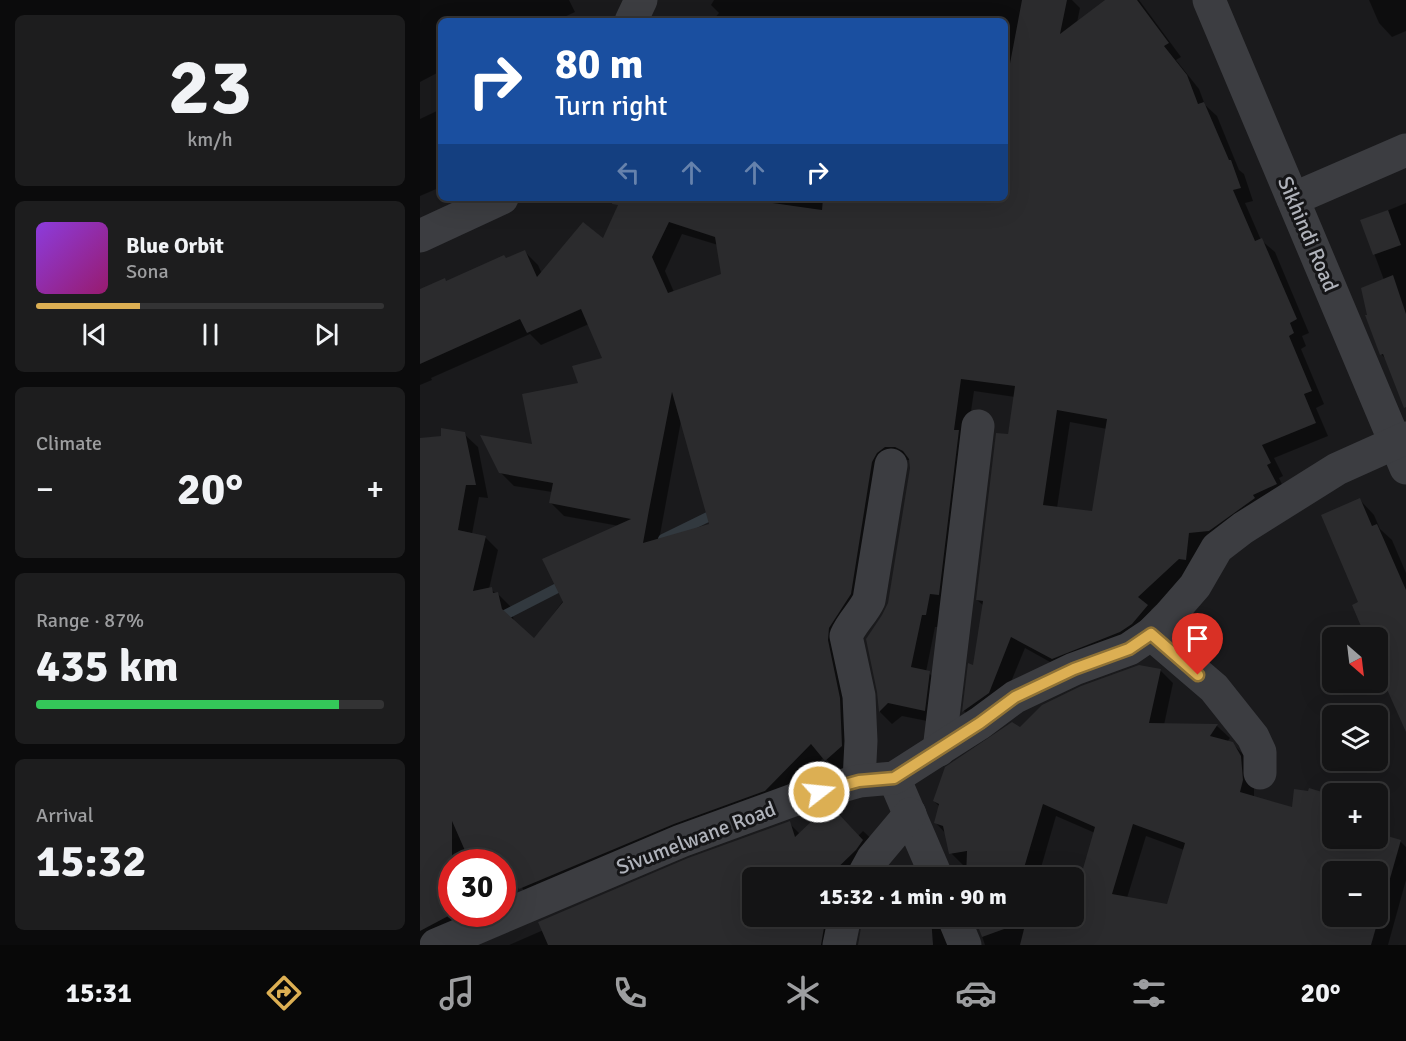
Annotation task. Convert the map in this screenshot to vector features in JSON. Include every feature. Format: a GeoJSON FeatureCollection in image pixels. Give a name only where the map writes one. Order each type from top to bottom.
{"type":"FeatureCollection","features":[{"type":"Feature","properties":{"kind":"street"},"geometry":{"type":"LineString","coordinates":[[632,18],[641,0]]}},
{"type":"Feature","properties":{"kind":"street","name":"Sikhindi Road"},"geometry":{"type":"LineString","coordinates":[[1209,0],[1402,449]]}},
{"type":"Feature","properties":{"kind":"street"},"geometry":{"type":"LineString","coordinates":[[1293,199],[1406,150]]}},
{"type":"Feature","properties":{"kind":"street"},"geometry":{"type":"LineString","coordinates":[[420,237],[496,201]]}},
{"type":"Feature","properties":{"kind":"street"},"geometry":{"type":"LineString","coordinates":[[939,750],[978,426]]}},
{"type":"Feature","properties":{"kind":"street","name":"Sivumelwane Road"},"geometry":{"type":"LineString","coordinates":[[436,945],[681,841],[799,798],[859,781],[894,778],[980,723],[1015,697],[1074,669],[1129,649],[1151,634],[1195,586],[1218,548],[1243,528],[1337,469],[1402,449]]}},
{"type":"Feature","properties":{"kind":"street"},"geometry":{"type":"LineString","coordinates":[[859,781],[860,696],[846,636],[869,600],[891,465]]}},
{"type":"Feature","properties":{"kind":"street"},"geometry":{"type":"LineString","coordinates":[[1151,634],[1214,688],[1253,737],[1260,752],[1260,773]]}},
{"type":"Feature","properties":{"kind":"street"},"geometry":{"type":"LineString","coordinates":[[894,778],[932,867]]}},
{"type":"Feature","properties":{"kind":"street"},"geometry":{"type":"LineString","coordinates":[[868,867],[910,814]]}},
{"type":"Feature","properties":{"kind":"street"},"geometry":{"type":"LineString","coordinates":[[839,945],[843,927]]}},
{"type":"Feature","properties":{"kind":"street"},"geometry":{"type":"LineString","coordinates":[[958,927],[965,945]]}},
{"type":"Feature","properties":{"kind":"building"},"geometry":{"type":"Polygon","coordinates":[[[1022,0],[1067,0],[1060,34],[1105,0],[1137,0],[1169,43],[1164,46],[1187,75],[1198,104],[1204,102],[1229,160],[1231,160],[1241,188],[1233,190],[1255,241],[1262,238],[1297,319],[1290,323],[1294,333],[1289,336],[1312,391],[1304,394],[1316,423],[1262,445],[1271,463],[1267,465],[1277,484],[1253,495],[1255,498],[1209,531],[1189,533],[1186,560],[1179,559],[1138,597],[1148,605],[1132,624],[1120,632],[1052,659],[1011,637],[989,693],[962,712],[968,663],[973,665],[983,601],[976,600],[996,433],[1008,434],[1015,386],[961,379],[954,430],[959,430],[939,595],[930,594],[926,615],[922,615],[911,667],[930,671],[925,711],[888,703],[879,712],[866,639],[888,603],[910,468],[909,459],[903,451],[895,447],[885,447],[877,453],[872,462],[851,594],[829,628],[828,640],[840,698],[842,746],[825,761],[811,744],[765,791],[674,824],[519,889],[516,885],[516,849],[464,849],[452,821],[452,849],[438,849],[438,921],[420,931],[420,438],[441,436],[441,428],[465,432],[476,485],[466,485],[458,530],[486,536],[473,591],[492,587],[493,593],[498,592],[502,609],[534,638],[563,602],[542,559],[631,519],[549,503],[553,483],[499,473],[480,435],[532,444],[522,394],[578,383],[572,366],[602,358],[581,309],[527,333],[520,319],[420,364],[420,289],[445,278],[446,281],[504,255],[506,258],[525,250],[537,277],[583,222],[603,238],[618,205],[612,204],[612,201],[759,201],[822,210],[823,201],[1008,201],[1008,74],[1022,0]],[[669,222],[652,257],[668,293],[721,274],[715,237],[669,222]],[[672,392],[643,543],[709,524],[672,392]],[[1057,410],[1043,505],[1092,511],[1107,419],[1057,410]]]}},
{"type":"Feature","properties":{"kind":"building"},"geometry":{"type":"Polygon","coordinates":[[[1388,210],[1401,245],[1373,255],[1360,220],[1388,210]]]}},
{"type":"Feature","properties":{"kind":"building"},"geometry":{"type":"Polygon","coordinates":[[[1393,275],[1406,314],[1406,407],[1404,408],[1365,315],[1367,315],[1361,288],[1393,275]]]}},
{"type":"Feature","properties":{"kind":"building"},"geometry":{"type":"Polygon","coordinates":[[[1360,498],[1372,526],[1377,524],[1406,590],[1406,732],[1388,692],[1388,627],[1361,627],[1352,605],[1358,602],[1321,515],[1360,498]]]}},
{"type":"Feature","properties":{"kind":"building"},"geometry":{"type":"Polygon","coordinates":[[[1139,665],[1161,669],[1149,723],[1218,724],[1210,736],[1233,742],[1241,756],[1243,780],[1240,792],[1292,807],[1294,789],[1308,791],[1309,788],[1322,792],[1322,849],[1388,849],[1388,836],[1401,840],[1388,886],[1388,861],[1322,861],[1322,927],[1376,927],[1371,945],[1020,945],[1024,927],[1084,927],[1083,867],[1095,827],[1043,804],[1024,867],[966,867],[967,851],[949,854],[943,826],[934,823],[939,804],[933,801],[945,767],[1012,722],[1020,727],[1042,705],[1081,686],[1139,665]],[[1133,824],[1112,894],[1167,904],[1185,843],[1133,824]]]}},
{"type":"Feature","properties":{"kind":"building"},"geometry":{"type":"Polygon","coordinates":[[[834,809],[863,840],[838,867],[742,867],[742,927],[824,927],[821,945],[548,945],[538,922],[688,858],[790,821],[795,837],[816,817],[834,809]]]}},
{"type":"Feature","properties":{"kind":"building"},"geometry":{"type":"Polygon","coordinates":[[[861,927],[932,927],[933,945],[858,945],[861,927]]]}},
{"type":"Feature","properties":{"kind":"building"},"geometry":{"type":"Polygon","coordinates":[[[978,927],[1010,927],[982,937],[978,927]]]}},
{"type":"Feature","properties":{"kind":"waterway"},"geometry":{"type":"LineString","coordinates":[[663,539],[718,512]]}},
{"type":"Feature","properties":{"kind":"waterway"},"geometry":{"type":"LineString","coordinates":[[495,620],[569,582]]}},
{"type":"Feature","properties":{"kind":"route"},"geometry":{"type":"LineString","coordinates":[[819,792],[859,781],[894,778],[980,723],[1015,697],[1074,669],[1129,649],[1151,634],[1198,675]]}}]}
